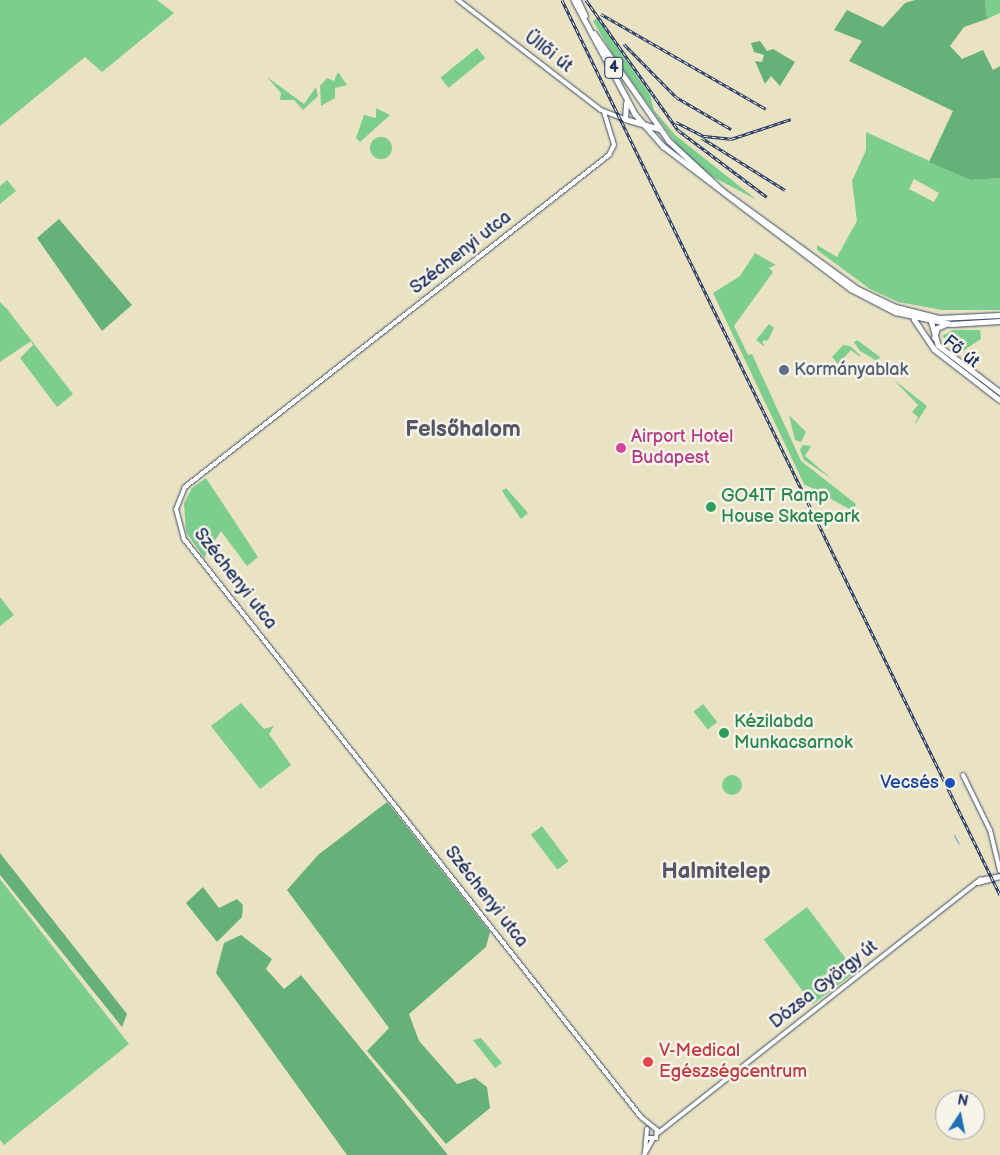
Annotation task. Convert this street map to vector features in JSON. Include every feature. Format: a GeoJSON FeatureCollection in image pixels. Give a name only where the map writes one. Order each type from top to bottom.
{"type":"FeatureCollection","features":[{"type":"Feature","properties":{"kind":"highway"},"geometry":{"type":"LineString","coordinates":[[939,318],[1000,316]]}},
{"type":"Feature","properties":{"kind":"highway"},"geometry":{"type":"LineString","coordinates":[[951,324],[1000,321]]}},
{"type":"Feature","properties":{"kind":"main road","name":"4"},"geometry":{"type":"LineString","coordinates":[[576,0],[623,95],[646,129],[722,193],[868,299],[910,317],[921,326],[928,342]]}},
{"type":"Feature","properties":{"kind":"main road","name":"4"},"geometry":{"type":"LineString","coordinates":[[576,0],[610,61],[660,130],[722,193]]}},
{"type":"Feature","properties":{"kind":"main road"},"geometry":{"type":"LineString","coordinates":[[623,95],[629,111],[624,118]]}},
{"type":"Feature","properties":{"kind":"main road"},"geometry":{"type":"LineString","coordinates":[[624,118],[640,121],[660,130]]}},
{"type":"Feature","properties":{"kind":"main road"},"geometry":{"type":"LineString","coordinates":[[624,118],[646,129]]}},
{"type":"Feature","properties":{"kind":"main road","name":"4"},"geometry":{"type":"LineString","coordinates":[[820,264],[879,300],[924,315],[931,321]]}},
{"type":"Feature","properties":{"kind":"main road"},"geometry":{"type":"LineString","coordinates":[[924,315],[939,318]]}},
{"type":"Feature","properties":{"kind":"main road"},"geometry":{"type":"LineString","coordinates":[[910,317],[951,324]]}},
{"type":"Feature","properties":{"kind":"main road"},"geometry":{"type":"LineString","coordinates":[[931,321],[939,318]]}},
{"type":"Feature","properties":{"kind":"main road"},"geometry":{"type":"LineString","coordinates":[[931,321],[934,339],[1000,392]]}},
{"type":"Feature","properties":{"kind":"main road"},"geometry":{"type":"LineString","coordinates":[[928,342],[931,321]]}},
{"type":"Feature","properties":{"kind":"main road"},"geometry":{"type":"LineString","coordinates":[[934,339],[937,328],[951,324]]}},
{"type":"Feature","properties":{"kind":"main road","name":"Fő út"},"geometry":{"type":"LineString","coordinates":[[928,342],[1000,400]]}},
{"type":"Feature","properties":{"kind":"street","name":"Üllői út"},"geometry":{"type":"LineString","coordinates":[[458,0],[604,112],[624,118]]}},
{"type":"Feature","properties":{"kind":"street","name":"Széchenyi utca"},"geometry":{"type":"LineString","coordinates":[[604,112],[614,145],[609,155],[185,487],[176,509],[185,540],[641,1118],[647,1129]]}},
{"type":"Feature","properties":{"kind":"street"},"geometry":{"type":"LineString","coordinates":[[964,775],[990,830],[1000,871]]}},
{"type":"Feature","properties":{"kind":"street","name":"Dózsa György út"},"geometry":{"type":"LineString","coordinates":[[653,1139],[658,1133],[972,886],[984,877],[999,879]]}},
{"type":"Feature","properties":{"kind":"street","name":"Széchenyi utca"},"geometry":{"type":"LineString","coordinates":[[641,1118],[654,1128]]}},
{"type":"Feature","properties":{"kind":"street","name":"Dózsa György út"},"geometry":{"type":"LineString","coordinates":[[647,1129],[669,1125]]}},
{"type":"Feature","properties":{"kind":"street"},"geometry":{"type":"LineString","coordinates":[[654,1128],[658,1133]]}},
{"type":"Feature","properties":{"kind":"street"},"geometry":{"type":"LineString","coordinates":[[645,1153],[648,1138],[647,1129]]}},
{"type":"Feature","properties":{"kind":"street"},"geometry":{"type":"LineString","coordinates":[[645,1153],[653,1139],[648,1138]]}},
{"type":"Feature","properties":{"kind":"green space"},"geometry":{"type":"Polygon","coordinates":[[[0,0],[157,0],[174,13],[102,72],[85,57],[0,126],[0,0]]]}},
{"type":"Feature","properties":{"kind":"green space"},"geometry":{"type":"Polygon","coordinates":[[[915,0],[985,0],[987,19],[964,27],[950,46],[962,59],[983,50],[993,70],[1000,66],[1000,178],[971,180],[929,162],[953,111],[849,61],[862,41],[834,30],[847,10],[883,27],[905,3],[915,0]]]}},
{"type":"Feature","properties":{"kind":"green space"},"geometry":{"type":"Polygon","coordinates":[[[985,0],[1000,0],[1000,13],[987,19],[985,0]]]}},
{"type":"Feature","properties":{"kind":"green space"},"geometry":{"type":"Polygon","coordinates":[[[597,18],[650,95],[654,110],[675,135],[757,200],[713,177],[682,152],[613,55],[593,21],[597,18]]]}},
{"type":"Feature","properties":{"kind":"green space"},"geometry":{"type":"Polygon","coordinates":[[[760,41],[767,51],[773,49],[795,62],[780,86],[771,76],[765,84],[755,61],[762,62],[764,55],[754,52],[751,43],[760,41]]]}},
{"type":"Feature","properties":{"kind":"green space"},"geometry":{"type":"Polygon","coordinates":[[[477,48],[485,58],[449,88],[440,78],[477,48]]]}},
{"type":"Feature","properties":{"kind":"green space"},"geometry":{"type":"Polygon","coordinates":[[[338,72],[347,85],[335,88],[335,98],[321,106],[320,86],[327,78],[334,81],[338,72]]]}},
{"type":"Feature","properties":{"kind":"green space"},"geometry":{"type":"Polygon","coordinates":[[[267,77],[304,104],[316,87],[318,96],[303,110],[294,100],[280,100],[281,93],[267,77]]]}},
{"type":"Feature","properties":{"kind":"green space"},"geometry":{"type":"Polygon","coordinates":[[[376,108],[390,115],[360,142],[356,138],[364,115],[376,118],[376,108]]]}},
{"type":"Feature","properties":{"kind":"green space"},"geometry":{"type":"Polygon","coordinates":[[[866,132],[971,180],[1000,178],[1000,310],[942,310],[898,302],[870,289],[817,250],[817,245],[837,257],[857,221],[852,181],[866,150],[866,132]],[[914,179],[909,189],[934,202],[939,193],[914,179]]]}},
{"type":"Feature","properties":{"kind":"green space"},"geometry":{"type":"Polygon","coordinates":[[[381,137],[389,140],[392,148],[389,156],[381,159],[373,156],[370,148],[373,140],[381,137]]]}},
{"type":"Feature","properties":{"kind":"green space"},"geometry":{"type":"Polygon","coordinates":[[[7,180],[16,191],[0,204],[0,186],[7,180]]]}},
{"type":"Feature","properties":{"kind":"green space"},"geometry":{"type":"Polygon","coordinates":[[[59,219],[132,305],[102,331],[37,238],[59,219]]]}},
{"type":"Feature","properties":{"kind":"green space"},"geometry":{"type":"Polygon","coordinates":[[[755,253],[776,265],[769,268],[773,272],[734,326],[748,355],[752,354],[801,461],[856,504],[853,511],[804,484],[713,293],[740,276],[755,253]]]}},
{"type":"Feature","properties":{"kind":"green space"},"geometry":{"type":"Polygon","coordinates":[[[0,302],[7,309],[73,394],[57,407],[20,358],[33,345],[31,341],[0,362],[0,302]]]}},
{"type":"Feature","properties":{"kind":"green space"},"geometry":{"type":"Polygon","coordinates":[[[769,324],[774,328],[768,340],[762,341],[765,347],[756,340],[769,324]]]}},
{"type":"Feature","properties":{"kind":"green space"},"geometry":{"type":"Polygon","coordinates":[[[953,330],[980,330],[981,339],[961,352],[942,336],[953,330]]]}},
{"type":"Feature","properties":{"kind":"green space"},"geometry":{"type":"Polygon","coordinates":[[[857,340],[880,357],[877,361],[860,351],[854,342],[857,340]]]}},
{"type":"Feature","properties":{"kind":"green space"},"geometry":{"type":"Polygon","coordinates":[[[843,345],[850,346],[860,357],[851,350],[838,364],[832,357],[843,345]]]}},
{"type":"Feature","properties":{"kind":"green space"},"geometry":{"type":"Polygon","coordinates":[[[893,379],[927,406],[914,426],[918,417],[912,412],[918,405],[893,379]]]}},
{"type":"Feature","properties":{"kind":"green space"},"geometry":{"type":"Polygon","coordinates":[[[789,415],[806,432],[801,442],[795,440],[789,415]]]}},
{"type":"Feature","properties":{"kind":"green space"},"geometry":{"type":"Polygon","coordinates":[[[803,445],[811,446],[805,456],[832,479],[804,460],[800,450],[803,445]]]}},
{"type":"Feature","properties":{"kind":"green space"},"geometry":{"type":"Polygon","coordinates":[[[206,478],[258,557],[247,566],[221,531],[204,558],[186,532],[184,503],[192,488],[206,478]]]}},
{"type":"Feature","properties":{"kind":"green space"},"geometry":{"type":"Polygon","coordinates":[[[506,488],[528,513],[521,519],[502,491],[506,488]]]}},
{"type":"Feature","properties":{"kind":"green space"},"geometry":{"type":"Polygon","coordinates":[[[0,597],[14,615],[0,626],[0,597]]]}},
{"type":"Feature","properties":{"kind":"green space"},"geometry":{"type":"Polygon","coordinates":[[[241,703],[264,729],[274,726],[269,734],[291,765],[260,789],[211,726],[241,703]]]}},
{"type":"Feature","properties":{"kind":"green space"},"geometry":{"type":"Polygon","coordinates":[[[703,704],[717,722],[708,730],[694,711],[703,704]]]}},
{"type":"Feature","properties":{"kind":"green space"},"geometry":{"type":"Polygon","coordinates":[[[732,775],[739,778],[742,785],[739,792],[732,795],[725,792],[722,785],[725,778],[732,775]]]}},
{"type":"Feature","properties":{"kind":"green space"},"geometry":{"type":"Polygon","coordinates":[[[387,802],[490,932],[486,947],[409,1014],[419,1041],[457,1084],[475,1078],[487,1087],[490,1108],[446,1144],[367,1051],[389,1028],[287,890],[318,855],[387,802]]]}},
{"type":"Feature","properties":{"kind":"green space"},"geometry":{"type":"Polygon","coordinates":[[[542,826],[568,861],[557,870],[531,834],[542,826]]]}},
{"type":"Feature","properties":{"kind":"green space"},"geometry":{"type":"Polygon","coordinates":[[[0,853],[127,1014],[122,1027],[0,875],[0,853]]]}},
{"type":"Feature","properties":{"kind":"green space"},"geometry":{"type":"Polygon","coordinates":[[[0,879],[129,1044],[4,1145],[0,1140],[0,879]]]}},
{"type":"Feature","properties":{"kind":"green space"},"geometry":{"type":"Polygon","coordinates":[[[203,887],[219,908],[237,899],[243,905],[242,917],[217,942],[186,903],[203,887]]]}},
{"type":"Feature","properties":{"kind":"green space"},"geometry":{"type":"Polygon","coordinates":[[[807,907],[856,972],[813,1004],[764,939],[807,907]]]}},
{"type":"Feature","properties":{"kind":"green space"},"geometry":{"type":"Polygon","coordinates":[[[241,935],[272,959],[266,969],[284,989],[301,975],[448,1155],[347,1155],[216,973],[224,943],[241,935]]]}},
{"type":"Feature","properties":{"kind":"green space"},"geometry":{"type":"Polygon","coordinates":[[[481,1038],[502,1063],[495,1068],[473,1040],[481,1038]]]}},
{"type":"Feature","properties":{"kind":"waterway"},"geometry":{"type":"LineString","coordinates":[[954,835],[959,844]]}},
{"type":"Feature","properties":{"kind":"railway"},"geometry":{"type":"LineString","coordinates":[[562,0],[1000,895]]}},
{"type":"Feature","properties":{"kind":"railway"},"geometry":{"type":"LineString","coordinates":[[586,0],[678,130],[767,197]]}},
{"type":"Feature","properties":{"kind":"railway"},"geometry":{"type":"LineString","coordinates":[[601,14],[766,109]]}},
{"type":"Feature","properties":{"kind":"railway"},"geometry":{"type":"LineString","coordinates":[[624,44],[676,97],[731,129]]}},
{"type":"Feature","properties":{"kind":"railway"},"geometry":{"type":"LineString","coordinates":[[676,122],[704,136],[731,139],[791,119]]}},
{"type":"Feature","properties":{"kind":"railway"},"geometry":{"type":"LineString","coordinates":[[702,138],[785,190]]}},
{"type":"Feature","properties":{"kind":"place","name":"Kormányablak"},"geometry":{"type":"Point","coordinates":[784,370]}},
{"type":"Feature","properties":{"kind":"place","name":"Airport Hotel Budapest"},"geometry":{"type":"Point","coordinates":[621,448]}},
{"type":"Feature","properties":{"kind":"place","name":"GO4IT Ramp House Skatepark"},"geometry":{"type":"Point","coordinates":[711,507]}},
{"type":"Feature","properties":{"kind":"place","name":"Kézilabda Munkacsarnok"},"geometry":{"type":"Point","coordinates":[724,733]}},
{"type":"Feature","properties":{"kind":"place","name":"Vecsés"},"geometry":{"type":"Point","coordinates":[950,783]}},
{"type":"Feature","properties":{"kind":"place","name":"V-Medical Egészségcentrum"},"geometry":{"type":"Point","coordinates":[648,1062]}},
{"type":"Feature","properties":{"kind":"district","name":"Felsőhalom"},"geometry":{"type":"Point","coordinates":[463,430]}},
{"type":"Feature","properties":{"kind":"district","name":"Halmitelep"},"geometry":{"type":"Point","coordinates":[716,872]}}]}
